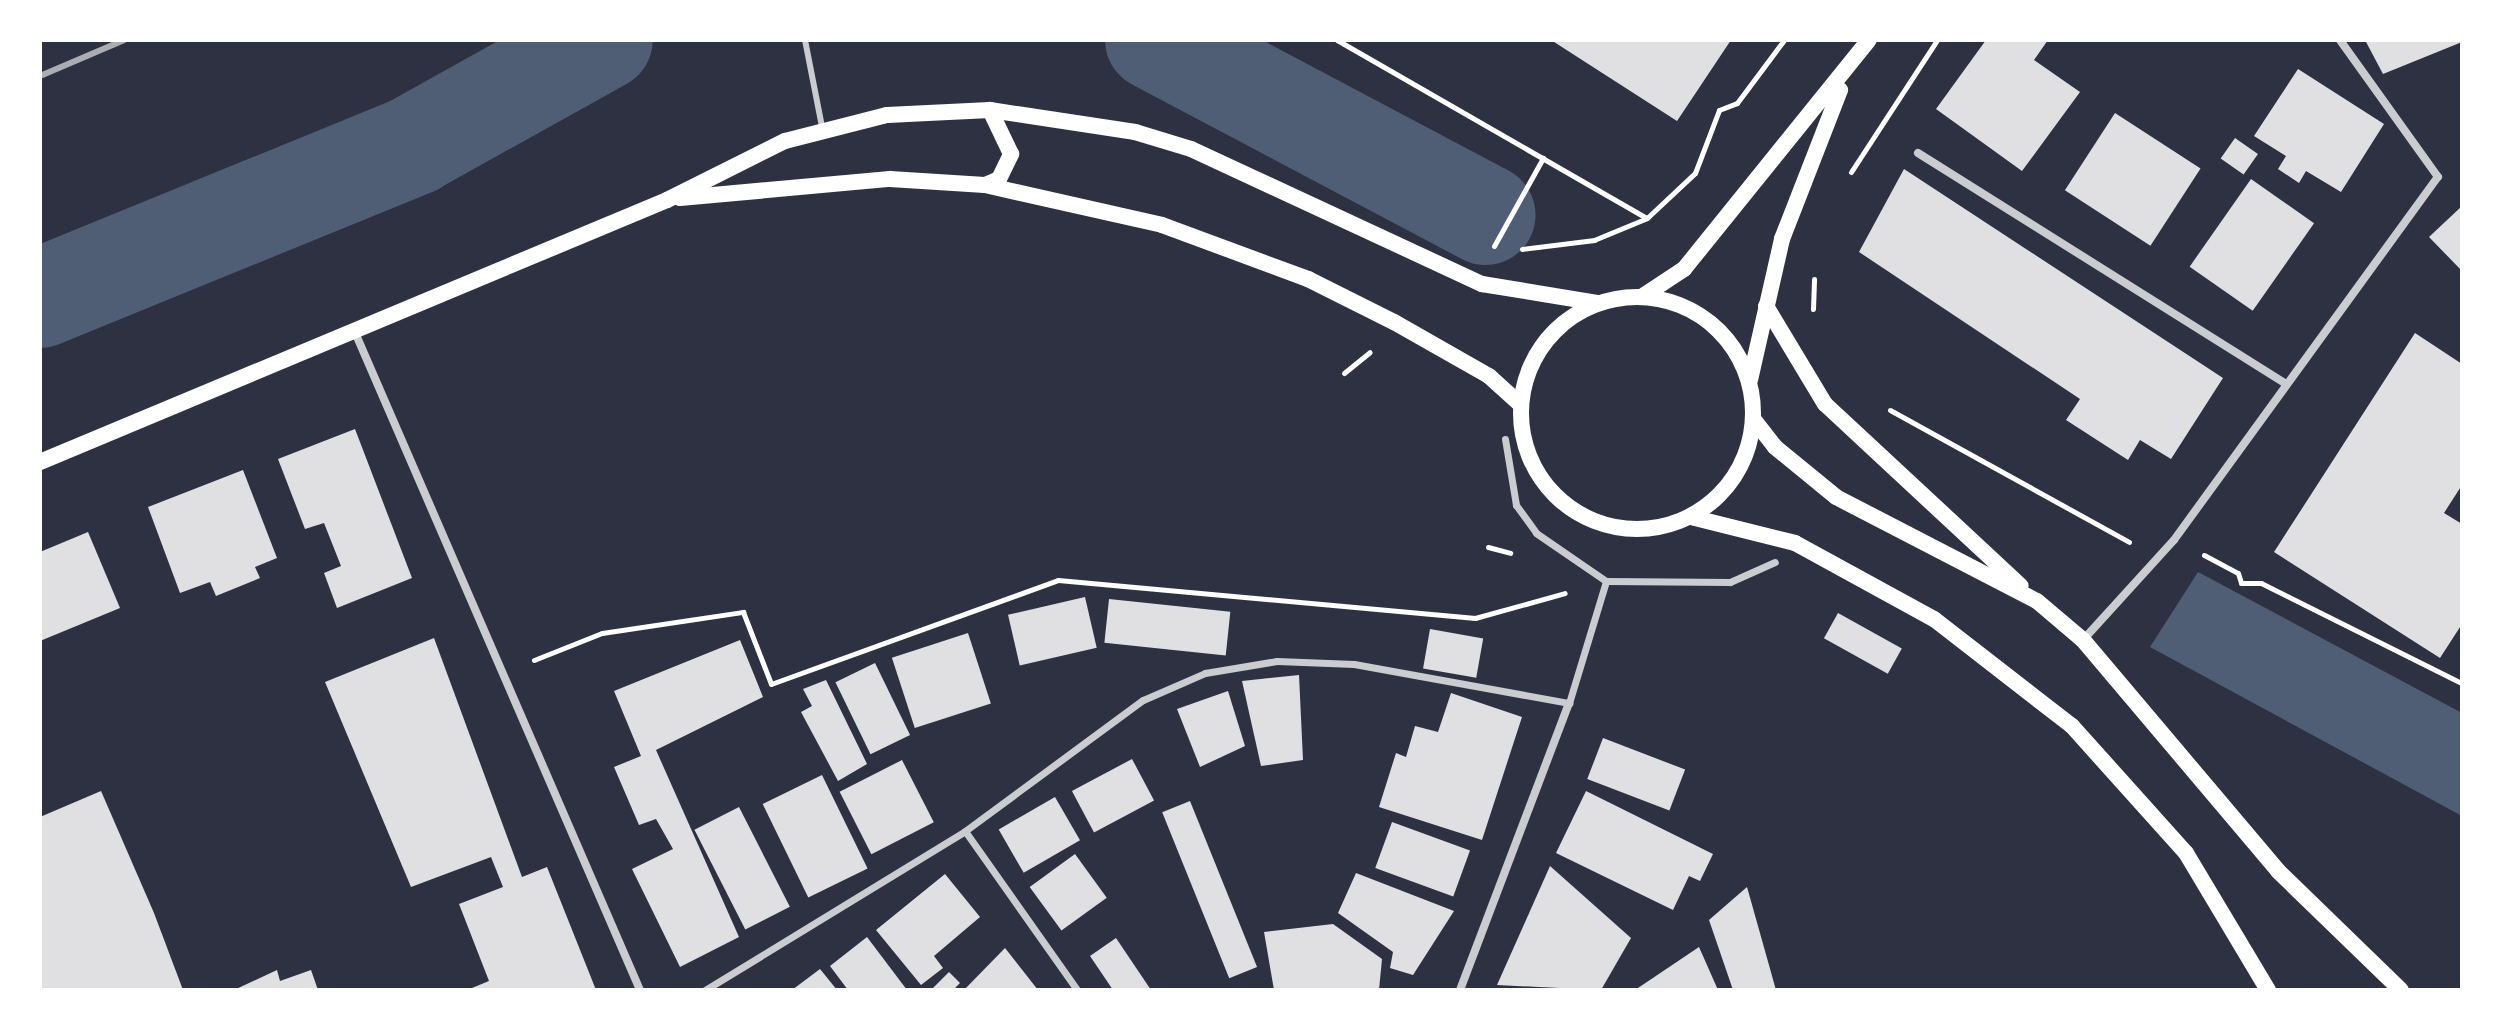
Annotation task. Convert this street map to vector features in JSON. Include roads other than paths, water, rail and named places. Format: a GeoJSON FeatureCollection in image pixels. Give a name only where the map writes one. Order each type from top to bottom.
{"type":"FeatureCollection","features":[{"type":"Feature","properties":{"kind":"main road"},"geometry":{"type":"LineString","coordinates":[[40,462],[667,200],[822,127],[990,110],[1067,117],[1191,149],[1482,284],[1598,303],[1643,296],[1684,269],[1845,77],[1869,40]]}},
{"type":"Feature","properties":{"kind":"main road"},"geometry":{"type":"LineString","coordinates":[[1598,303],[1543,344],[1521,405],[1533,466],[1574,512],[1633,530],[1691,517],[1724,492],[1746,458],[1754,420],[1750,381],[1782,239],[1845,77]]}},
{"type":"Feature","properties":{"kind":"main road"},"geometry":{"type":"LineString","coordinates":[[985,185],[999,179],[1011,154],[990,110]]}},
{"type":"Feature","properties":{"kind":"main road"},"geometry":{"type":"LineString","coordinates":[[667,200],[811,181],[985,185],[1162,225],[1308,279],[1459,357],[1521,405]]}},
{"type":"Feature","properties":{"kind":"main road"},"geometry":{"type":"LineString","coordinates":[[1643,296],[1694,311],[1724,335],[1750,381]]}},
{"type":"Feature","properties":{"kind":"main road"},"geometry":{"type":"LineString","coordinates":[[1766,306],[1825,404],[2083,640],[2278,871],[2401,990]]}},
{"type":"Feature","properties":{"kind":"main road"},"geometry":{"type":"LineString","coordinates":[[1754,420],[1775,447],[1836,497],[2037,601]]}},
{"type":"Feature","properties":{"kind":"main road"},"geometry":{"type":"LineString","coordinates":[[1691,517],[1795,543],[1934,619],[2072,726],[2186,853],[2268,990]]}},
{"type":"Feature","properties":{"kind":"street"},"geometry":{"type":"LineString","coordinates":[[2083,640],[2174,540],[2285,383],[2438,177],[2340,40]]}},
{"type":"Feature","properties":{"kind":"street"},"geometry":{"type":"LineString","coordinates":[[1918,153],[2285,383]]}},
{"type":"Feature","properties":{"kind":"street"},"geometry":{"type":"LineString","coordinates":[[354,330],[640,990]]}},
{"type":"Feature","properties":{"kind":"street"},"geometry":{"type":"LineString","coordinates":[[1505,439],[1516,505],[1530,524],[1606,581],[1730,582],[1775,562]]}},
{"type":"Feature","properties":{"kind":"street"},"geometry":{"type":"LineString","coordinates":[[1460,990],[1569,703],[1606,581]]}},
{"type":"Feature","properties":{"kind":"street"},"geometry":{"type":"LineString","coordinates":[[705,990],[965,831],[1143,700],[1205,673],[1277,661],[1354,664],[1569,703]]}},
{"type":"Feature","properties":{"kind":"street"},"geometry":{"type":"LineString","coordinates":[[965,831],[1077,990]]}},
{"type":"Feature","properties":{"kind":"lane"},"geometry":{"type":"LineString","coordinates":[[805,40],[822,127]]}},
{"type":"Feature","properties":{"kind":"water"},"geometry":{"type":"Polygon","coordinates":[[[2198,572],[2462,713],[2462,816],[2150,647],[2198,572]]]}},
{"type":"Feature","properties":{"kind":"waterway"},"geometry":{"type":"LineString","coordinates":[[40,298],[414,145],[603,40]]}},
{"type":"Feature","properties":{"kind":"waterway"},"geometry":{"type":"LineString","coordinates":[[1155,40],[1486,215]]}},
{"type":"Feature","properties":{"kind":"railway"},"geometry":{"type":"LineString","coordinates":[[40,76],[124,40]]}}]}
